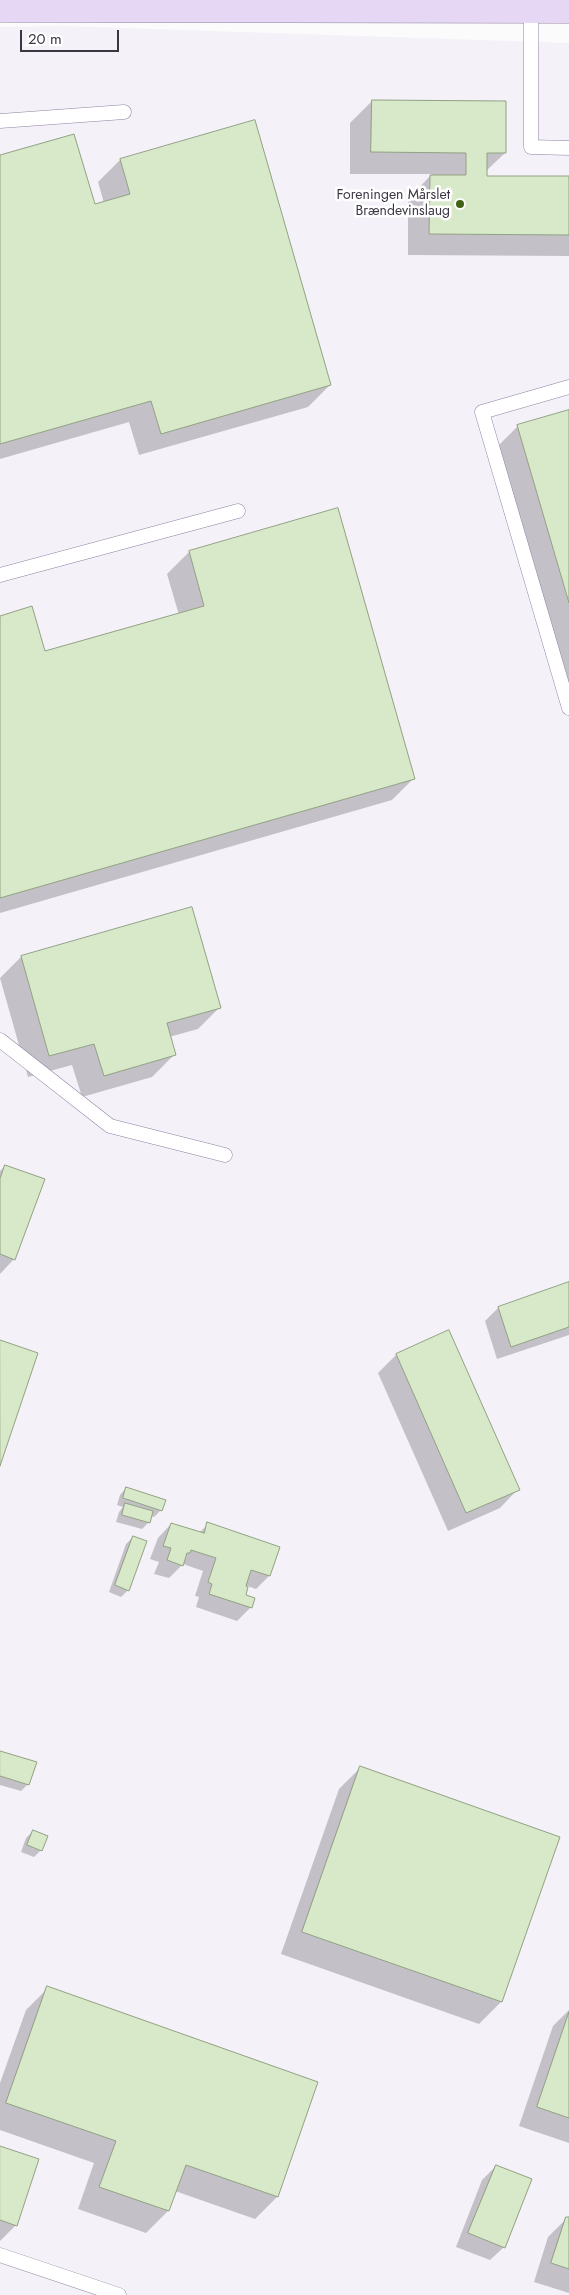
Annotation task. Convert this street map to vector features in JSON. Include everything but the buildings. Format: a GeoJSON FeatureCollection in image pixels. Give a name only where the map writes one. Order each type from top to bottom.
{"type":"FeatureCollection","features":[{"type":"Feature","properties":{"kind":"street"},"geometry":{"type":"LineString","coordinates":[[0,8],[531,8],[565,6]]}},
{"type":"Feature","properties":{"kind":"lane"},"geometry":{"type":"LineString","coordinates":[[531,8],[531,147],[569,148]]}},
{"type":"Feature","properties":{"kind":"lane"},"geometry":{"type":"LineString","coordinates":[[0,121],[124,112]]}},
{"type":"Feature","properties":{"kind":"lane"},"geometry":{"type":"LineString","coordinates":[[569,387],[482,412],[569,708]]}},
{"type":"Feature","properties":{"kind":"lane"},"geometry":{"type":"LineString","coordinates":[[0,575],[238,511]]}},
{"type":"Feature","properties":{"kind":"lane"},"geometry":{"type":"LineString","coordinates":[[0,1040],[110,1126],[225,1155]]}},
{"type":"Feature","properties":{"kind":"lane"},"geometry":{"type":"LineString","coordinates":[[0,2255],[120,2295]]}},
{"type":"Feature","properties":{"kind":"shaded area"},"geometry":{"type":"Polygon","coordinates":[[[65,26],[569,43],[569,2295],[0,2295],[0,27],[65,26]]]}},
{"type":"Feature","properties":{"kind":"place","name":"Foreningen Mårslet Brændevinslaug"},"geometry":{"type":"Point","coordinates":[460,204]}}]}
